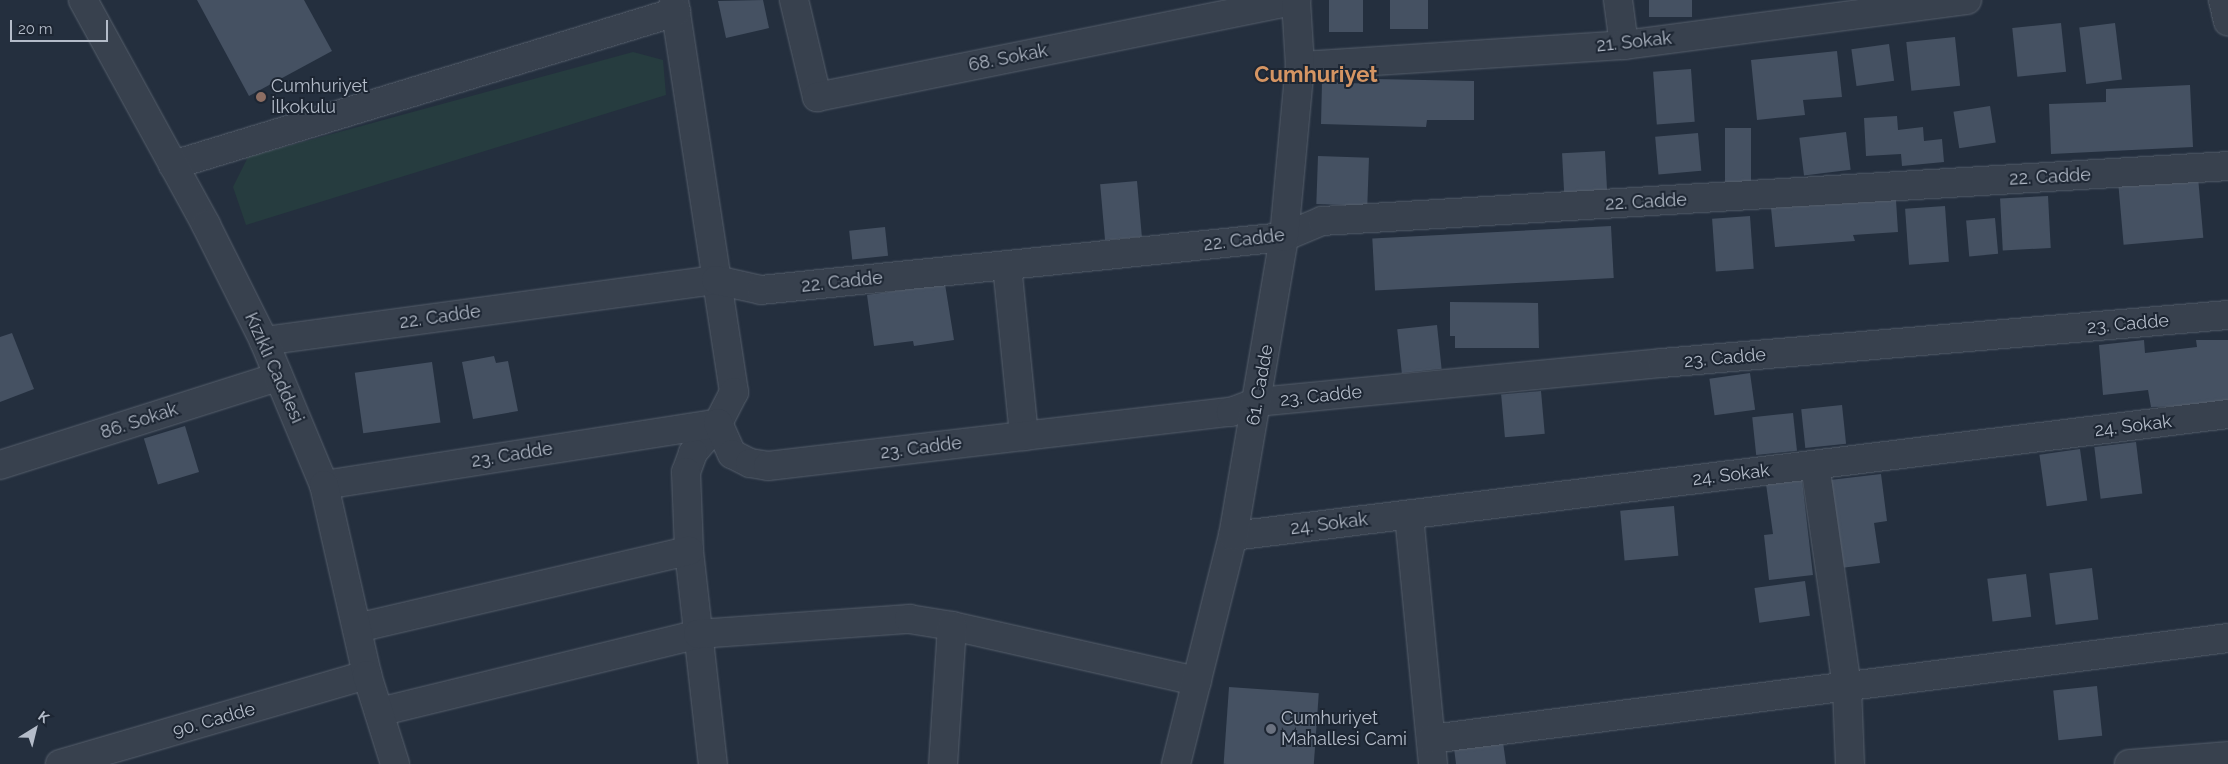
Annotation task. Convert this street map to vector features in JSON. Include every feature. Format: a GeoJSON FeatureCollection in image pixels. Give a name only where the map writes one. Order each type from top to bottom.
{"type":"FeatureCollection","features":[{"type":"Feature","properties":{"kind":"street","name":"Kızıklı Caddesi"},"geometry":{"type":"LineString","coordinates":[[83,0],[173,165],[264,341],[324,485],[367,675],[394,764]]}},
{"type":"Feature","properties":{"kind":"street","name":"68. Sokak"},"geometry":{"type":"LineString","coordinates":[[794,0],[816,97],[1296,0]]}},
{"type":"Feature","properties":{"kind":"street","name":"61. Cadde"},"geometry":{"type":"LineString","coordinates":[[1176,764],[1234,536],[1284,237],[1300,66],[1296,0]]}},
{"type":"Feature","properties":{"kind":"street"},"geometry":{"type":"LineString","coordinates":[[1618,0],[1624,45]]}},
{"type":"Feature","properties":{"kind":"street","name":"21. Sokak"},"geometry":{"type":"LineString","coordinates":[[1300,66],[1624,45],[1967,0]]}},
{"type":"Feature","properties":{"kind":"street"},"geometry":{"type":"LineString","coordinates":[[2223,0],[2228,21]]}},
{"type":"Feature","properties":{"kind":"street"},"geometry":{"type":"LineString","coordinates":[[173,165],[675,6],[734,392],[718,423],[693,453],[686,472],[689,550],[713,764]]}},
{"type":"Feature","properties":{"kind":"street","name":"22. Cadde"},"geometry":{"type":"LineString","coordinates":[[264,341],[716,280],[761,290],[1284,237],[1322,221],[2228,166]]}},
{"type":"Feature","properties":{"kind":"street"},"geometry":{"type":"LineString","coordinates":[[1007,265],[1024,436]]}},
{"type":"Feature","properties":{"kind":"street","name":"23. Cadde"},"geometry":{"type":"LineString","coordinates":[[324,485],[718,423],[732,454],[750,463],[768,466],[1231,412],[1257,402],[1652,364],[2228,315]]}},
{"type":"Feature","properties":{"kind":"street","name":"86. Sokak"},"geometry":{"type":"LineString","coordinates":[[0,465],[278,377]]}},
{"type":"Feature","properties":{"kind":"street","name":"24. Sokak"},"geometry":{"type":"LineString","coordinates":[[1234,536],[2228,414]]}},
{"type":"Feature","properties":{"kind":"street"},"geometry":{"type":"LineString","coordinates":[[1815,465],[1847,688],[1850,764]]}},
{"type":"Feature","properties":{"kind":"street"},"geometry":{"type":"LineString","coordinates":[[1409,515],[1432,751],[1847,688],[2228,638]]}},
{"type":"Feature","properties":{"kind":"street"},"geometry":{"type":"LineString","coordinates":[[357,628],[689,550]]}},
{"type":"Feature","properties":{"kind":"street"},"geometry":{"type":"LineString","coordinates":[[379,712],[698,634],[909,619],[952,626],[1197,681]]}},
{"type":"Feature","properties":{"kind":"street"},"geometry":{"type":"LineString","coordinates":[[943,764],[952,626]]}},
{"type":"Feature","properties":{"kind":"street","name":"90. Cadde"},"geometry":{"type":"LineString","coordinates":[[67,763],[367,675]]}},
{"type":"Feature","properties":{"kind":"street"},"geometry":{"type":"LineString","coordinates":[[2130,764],[2228,756]]}},
{"type":"Feature","properties":{"kind":"green space"},"geometry":{"type":"Polygon","coordinates":[[[633,52],[663,60],[666,95],[246,225],[233,187],[248,157],[633,52]]]}},
{"type":"Feature","properties":{"kind":"building"},"geometry":{"type":"Polygon","coordinates":[[[197,0],[304,0],[332,51],[249,96],[197,0]]]}},
{"type":"Feature","properties":{"kind":"building"},"geometry":{"type":"Polygon","coordinates":[[[763,0],[769,28],[726,38],[718,1],[763,0]]]}},
{"type":"Feature","properties":{"kind":"building"},"geometry":{"type":"Polygon","coordinates":[[[1329,0],[1363,0],[1363,32],[1329,32],[1329,0]]]}},
{"type":"Feature","properties":{"kind":"building"},"geometry":{"type":"Polygon","coordinates":[[[1390,0],[1428,0],[1428,29],[1390,29],[1390,0]]]}},
{"type":"Feature","properties":{"kind":"building"},"geometry":{"type":"Polygon","coordinates":[[[1649,0],[1692,0],[1692,17],[1649,17],[1649,0]]]}},
{"type":"Feature","properties":{"kind":"building"},"geometry":{"type":"Polygon","coordinates":[[[2061,23],[2066,72],[2017,77],[2012,28],[2061,23]]]}},
{"type":"Feature","properties":{"kind":"building"},"geometry":{"type":"Polygon","coordinates":[[[2115,23],[2122,80],[2086,84],[2079,27],[2115,23]]]}},
{"type":"Feature","properties":{"kind":"building"},"geometry":{"type":"Polygon","coordinates":[[[1955,37],[1960,86],[1911,91],[1906,42],[1955,37]]]}},
{"type":"Feature","properties":{"kind":"building"},"geometry":{"type":"Polygon","coordinates":[[[1889,44],[1894,81],[1857,86],[1851,49],[1889,44]]]}},
{"type":"Feature","properties":{"kind":"building"},"geometry":{"type":"Polygon","coordinates":[[[1837,51],[1842,97],[1803,100],[1805,115],[1757,120],[1751,60],[1837,51]]]}},
{"type":"Feature","properties":{"kind":"building"},"geometry":{"type":"Polygon","coordinates":[[[1691,69],[1695,122],[1657,125],[1653,72],[1691,69]]]}},
{"type":"Feature","properties":{"kind":"building"},"geometry":{"type":"Polygon","coordinates":[[[1374,79],[1474,81],[1474,120],[1427,120],[1426,127],[1321,124],[1322,82],[1374,84],[1374,79]]]}},
{"type":"Feature","properties":{"kind":"building"},"geometry":{"type":"Polygon","coordinates":[[[2190,85],[2193,147],[2051,154],[2049,104],[2106,102],[2106,89],[2190,85]]]}},
{"type":"Feature","properties":{"kind":"building"},"geometry":{"type":"Polygon","coordinates":[[[1990,106],[1996,143],[1959,148],[1953,112],[1990,106]]]}},
{"type":"Feature","properties":{"kind":"building"},"geometry":{"type":"Polygon","coordinates":[[[1897,116],[1898,130],[1923,127],[1924,141],[1942,139],[1944,162],[1902,166],[1901,154],[1866,156],[1864,118],[1897,116]]]}},
{"type":"Feature","properties":{"kind":"building"},"geometry":{"type":"Polygon","coordinates":[[[1725,128],[1751,128],[1751,182],[1725,182],[1725,128]]]}},
{"type":"Feature","properties":{"kind":"building"},"geometry":{"type":"Polygon","coordinates":[[[1846,132],[1851,170],[1804,175],[1799,138],[1846,132]]]}},
{"type":"Feature","properties":{"kind":"building"},"geometry":{"type":"Polygon","coordinates":[[[1698,133],[1701,171],[1658,175],[1655,137],[1698,133]]]}},
{"type":"Feature","properties":{"kind":"building"},"geometry":{"type":"Polygon","coordinates":[[[1605,151],[1607,190],[1564,192],[1562,153],[1605,151]]]}},
{"type":"Feature","properties":{"kind":"building"},"geometry":{"type":"Polygon","coordinates":[[[1318,156],[1369,158],[1367,206],[1316,204],[1318,156]]]}},
{"type":"Feature","properties":{"kind":"building"},"geometry":{"type":"Polygon","coordinates":[[[2198,177],[2203,238],[2124,245],[2118,184],[2198,177]]]}},
{"type":"Feature","properties":{"kind":"building"},"geometry":{"type":"Polygon","coordinates":[[[1137,181],[1142,237],[1105,240],[1100,184],[1137,181]]]}},
{"type":"Feature","properties":{"kind":"building"},"geometry":{"type":"Polygon","coordinates":[[[2048,196],[2051,248],[2003,250],[2000,199],[2048,196]]]}},
{"type":"Feature","properties":{"kind":"building"},"geometry":{"type":"Polygon","coordinates":[[[1896,200],[1898,232],[1853,235],[1855,241],[1775,247],[1771,208],[1896,200]]]}},
{"type":"Feature","properties":{"kind":"building"},"geometry":{"type":"Polygon","coordinates":[[[1945,206],[1949,262],[1909,265],[1905,209],[1945,206]]]}},
{"type":"Feature","properties":{"kind":"building"},"geometry":{"type":"Polygon","coordinates":[[[1750,216],[1754,269],[1716,272],[1712,219],[1750,216]]]}},
{"type":"Feature","properties":{"kind":"building"},"geometry":{"type":"Polygon","coordinates":[[[1995,218],[1998,254],[1969,256],[1966,221],[1995,218]]]}},
{"type":"Feature","properties":{"kind":"building"},"geometry":{"type":"Polygon","coordinates":[[[1611,226],[1614,278],[1375,290],[1372,239],[1611,226]]]}},
{"type":"Feature","properties":{"kind":"building"},"geometry":{"type":"Polygon","coordinates":[[[885,227],[888,256],[852,260],[849,231],[885,227]]]}},
{"type":"Feature","properties":{"kind":"building"},"geometry":{"type":"Polygon","coordinates":[[[945,284],[954,340],[914,346],[913,341],[874,346],[867,295],[945,284]]]}},
{"type":"Feature","properties":{"kind":"building"},"geometry":{"type":"Polygon","coordinates":[[[1450,302],[1538,303],[1539,348],[1455,348],[1455,336],[1450,336],[1450,302]]]}},
{"type":"Feature","properties":{"kind":"building"},"geometry":{"type":"Polygon","coordinates":[[[1437,325],[1442,369],[1402,373],[1397,329],[1437,325]]]}},
{"type":"Feature","properties":{"kind":"building"},"geometry":{"type":"Polygon","coordinates":[[[12,333],[34,389],[0,402],[0,337],[12,333]]]}},
{"type":"Feature","properties":{"kind":"building"},"geometry":{"type":"Polygon","coordinates":[[[2144,340],[2145,353],[2197,347],[2196,340],[2228,340],[2228,405],[2151,407],[2148,390],[2103,395],[2099,345],[2144,340]]]}},
{"type":"Feature","properties":{"kind":"building"},"geometry":{"type":"Polygon","coordinates":[[[494,356],[496,363],[508,361],[518,411],[473,419],[462,362],[494,356]]]}},
{"type":"Feature","properties":{"kind":"building"},"geometry":{"type":"Polygon","coordinates":[[[432,362],[440,422],[363,433],[355,373],[432,362]]]}},
{"type":"Feature","properties":{"kind":"building"},"geometry":{"type":"Polygon","coordinates":[[[1750,373],[1755,410],[1715,415],[1709,379],[1750,373]]]}},
{"type":"Feature","properties":{"kind":"building"},"geometry":{"type":"Polygon","coordinates":[[[1541,391],[1545,434],[1505,437],[1501,394],[1541,391]]]}},
{"type":"Feature","properties":{"kind":"building"},"geometry":{"type":"Polygon","coordinates":[[[1842,405],[1846,444],[1805,448],[1801,409],[1842,405]]]}},
{"type":"Feature","properties":{"kind":"building"},"geometry":{"type":"Polygon","coordinates":[[[1793,413],[1797,451],[1756,455],[1752,417],[1793,413]]]}},
{"type":"Feature","properties":{"kind":"building"},"geometry":{"type":"Polygon","coordinates":[[[185,426],[199,472],[158,484],[144,439],[185,426]]]}},
{"type":"Feature","properties":{"kind":"building"},"geometry":{"type":"Polygon","coordinates":[[[2136,442],[2142,494],[2101,499],[2094,447],[2136,442]]]}},
{"type":"Feature","properties":{"kind":"building"},"geometry":{"type":"Polygon","coordinates":[[[2080,449],[2087,500],[2047,506],[2039,455],[2080,449]]]}},
{"type":"Feature","properties":{"kind":"building"},"geometry":{"type":"Polygon","coordinates":[[[1881,474],[1887,521],[1874,523],[1880,563],[1841,568],[1830,480],[1881,474]]]}},
{"type":"Feature","properties":{"kind":"building"},"geometry":{"type":"Polygon","coordinates":[[[1802,480],[1813,575],[1769,580],[1764,535],[1773,534],[1766,484],[1802,480]]]}},
{"type":"Feature","properties":{"kind":"building"},"geometry":{"type":"Polygon","coordinates":[[[1674,506],[1678,556],[1625,561],[1620,511],[1674,506]]]}},
{"type":"Feature","properties":{"kind":"building"},"geometry":{"type":"Polygon","coordinates":[[[2092,568],[2098,620],[2056,625],[2049,573],[2092,568]]]}},
{"type":"Feature","properties":{"kind":"building"},"geometry":{"type":"Polygon","coordinates":[[[2026,574],[2031,617],[1993,621],[1987,579],[2026,574]]]}},
{"type":"Feature","properties":{"kind":"building"},"geometry":{"type":"Polygon","coordinates":[[[1805,581],[1810,616],[1759,623],[1754,588],[1805,581]]]}},
{"type":"Feature","properties":{"kind":"building"},"geometry":{"type":"Polygon","coordinates":[[[2097,686],[2102,736],[2058,740],[2053,691],[2097,686]]]}},
{"type":"Feature","properties":{"kind":"building","name":"Cumhuriyet Mahallesi Cami"},"geometry":{"type":"Polygon","coordinates":[[[1229,687],[1319,693],[1314,764],[1224,764],[1229,687]]]}},
{"type":"Feature","properties":{"kind":"building"},"geometry":{"type":"Polygon","coordinates":[[[1503,742],[1506,764],[1456,764],[1454,748],[1503,742]]]}},
{"type":"Feature","properties":{"kind":"place","name":"Cumhuriyet İlkokulu"},"geometry":{"type":"Point","coordinates":[261,97]}},
{"type":"Feature","properties":{"kind":"place","name":"Cumhuriyet Mahallesi Cami"},"geometry":{"type":"Point","coordinates":[1271,729]}},
{"type":"Feature","properties":{"kind":"district","name":"Cumhuriyet"},"geometry":{"type":"Point","coordinates":[1316,75]}}]}
